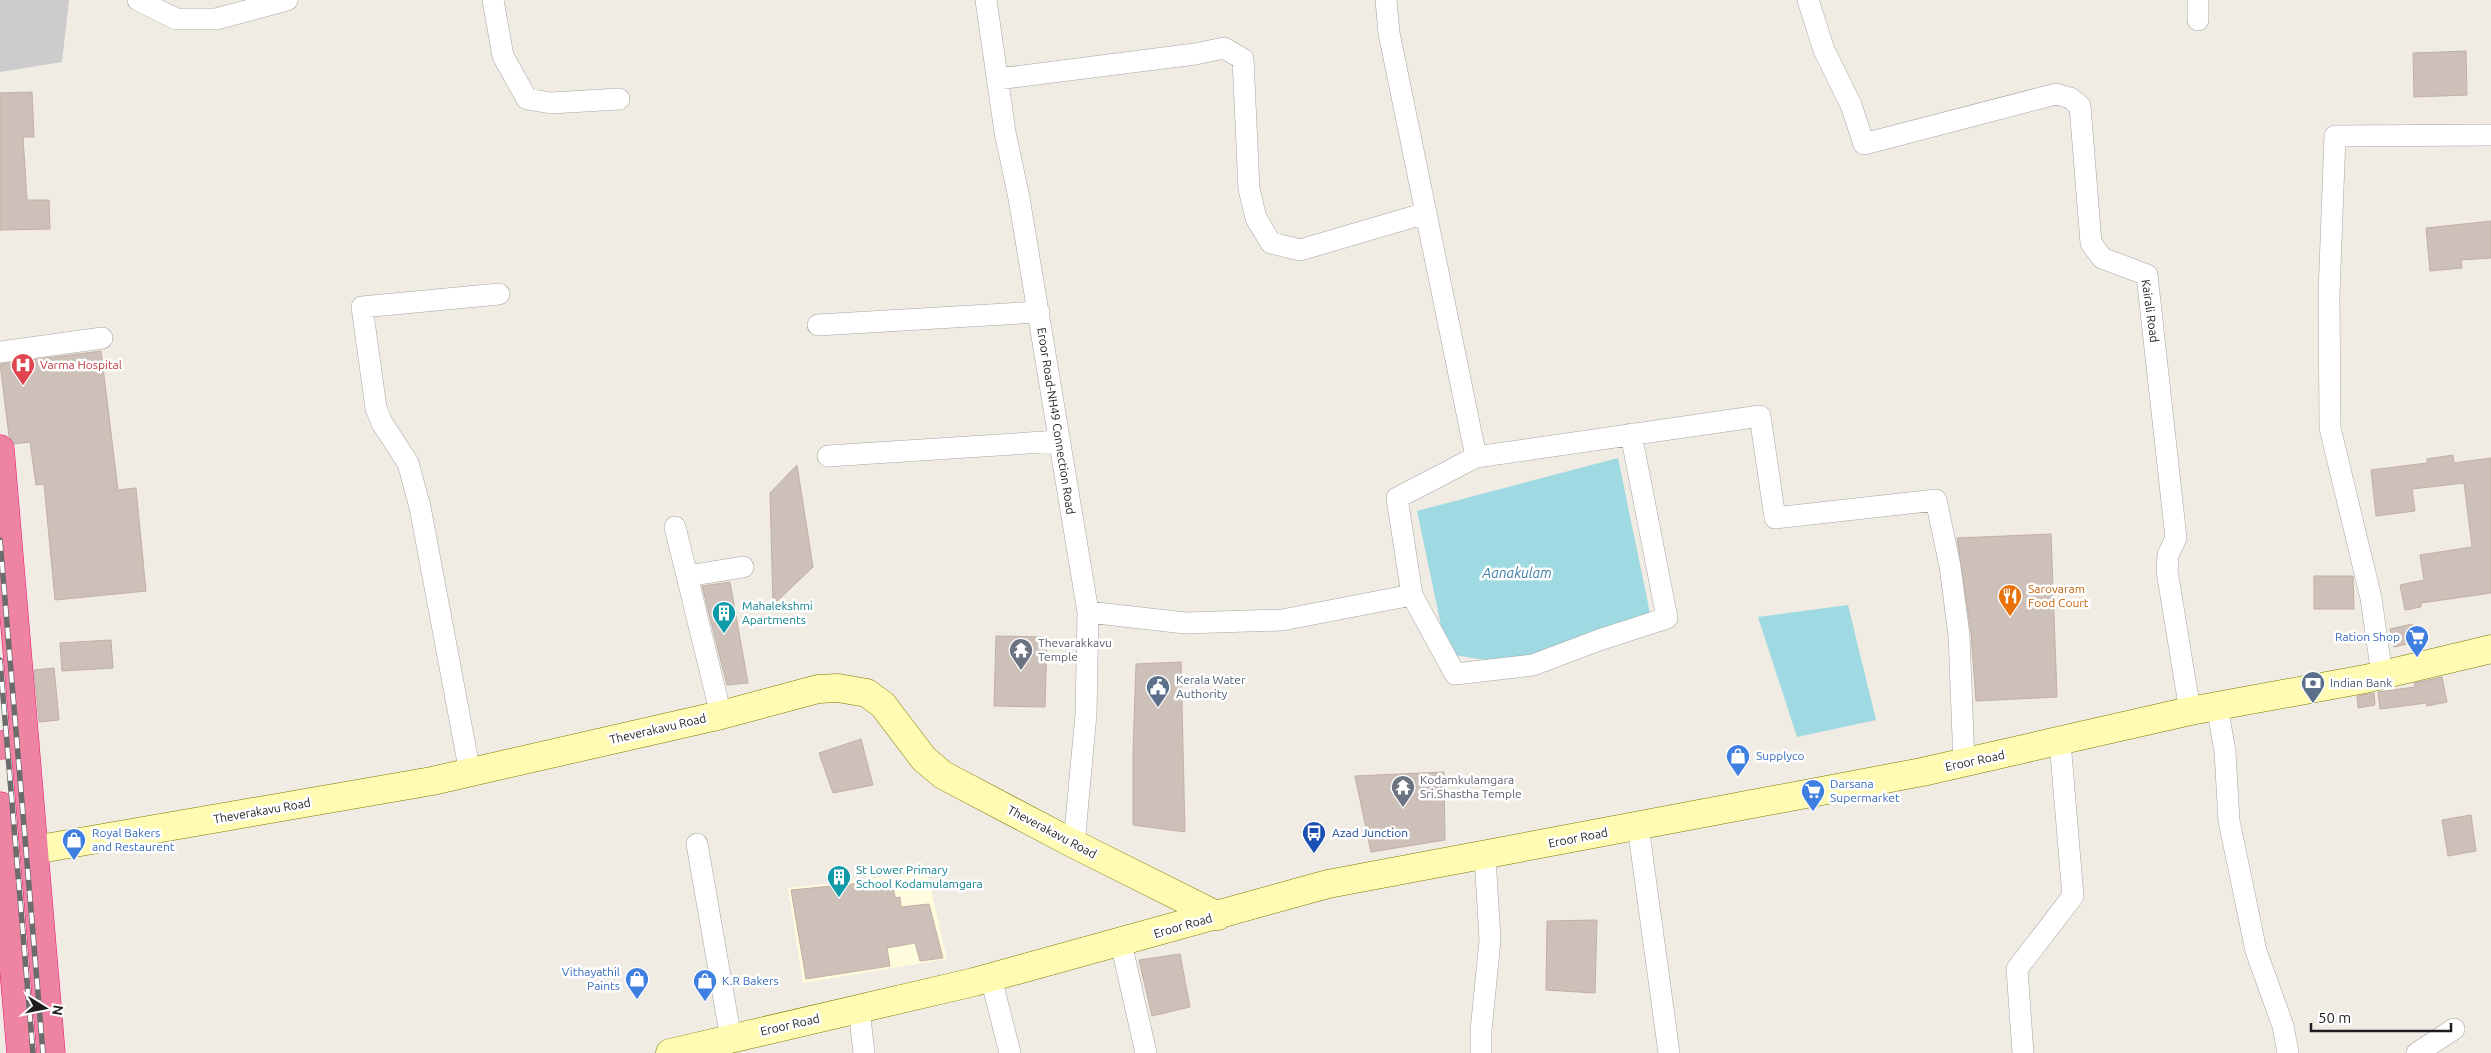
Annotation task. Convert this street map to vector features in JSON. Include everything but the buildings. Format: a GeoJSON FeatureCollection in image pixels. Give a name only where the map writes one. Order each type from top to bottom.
{"type":"FeatureCollection","features":[{"type":"Feature","properties":{"kind":"highway"},"geometry":{"type":"LineString","coordinates":[[0,449],[12,744],[34,850],[51,1053]]}},
{"type":"Feature","properties":{"kind":"highway"},"geometry":{"type":"LineString","coordinates":[[0,806],[2,850],[21,1053]]}},
{"type":"Feature","properties":{"kind":"main road","name":"Eroor Road"},"geometry":{"type":"LineString","coordinates":[[670,1053],[991,978],[1328,884],[1485,856],[1964,763],[2190,711],[2382,676],[2491,649]]}},
{"type":"Feature","properties":{"kind":"main road","name":"Theverakavu Road"},"geometry":{"type":"LineString","coordinates":[[34,850],[432,782],[722,715],[818,689],[838,688],[867,693],[882,705],[924,759],[943,775],[1074,844],[1218,916]]}},
{"type":"Feature","properties":{"kind":"street"},"geometry":{"type":"LineString","coordinates":[[138,0],[176,19],[216,19],[287,0]]}},
{"type":"Feature","properties":{"kind":"street"},"geometry":{"type":"LineString","coordinates":[[493,0],[503,56],[527,99],[552,103],[619,99]]}},
{"type":"Feature","properties":{"kind":"street","name":"Eroor Road-NH49 Connection Road"},"geometry":{"type":"LineString","coordinates":[[986,0],[1088,612],[1086,714],[1074,844]]}},
{"type":"Feature","properties":{"kind":"street"},"geometry":{"type":"LineString","coordinates":[[1386,0],[1389,33],[1476,457]]}},
{"type":"Feature","properties":{"kind":"street","name":"Kairali Road"},"geometry":{"type":"LineString","coordinates":[[1808,0],[1824,50],[1851,105],[1864,144],[2056,94],[2070,98],[2080,106],[2091,243],[2102,258],[2147,275],[2176,538],[2168,555],[2167,570],[2190,711]]}},
{"type":"Feature","properties":{"kind":"street"},"geometry":{"type":"LineString","coordinates":[[998,79],[1195,54],[1224,48],[1243,59],[1249,189],[1256,218],[1271,242],[1300,250],[1426,213]]}},
{"type":"Feature","properties":{"kind":"street"},"geometry":{"type":"LineString","coordinates":[[2382,676],[2371,598],[2330,428],[2329,294],[2335,136],[2491,135]]}},
{"type":"Feature","properties":{"kind":"street"},"geometry":{"type":"LineString","coordinates":[[470,773],[420,507],[408,463],[382,423],[376,408],[362,307],[499,294]]}},
{"type":"Feature","properties":{"kind":"street"},"geometry":{"type":"LineString","coordinates":[[818,325],[1038,312]]}},
{"type":"Feature","properties":{"kind":"street"},"geometry":{"type":"LineString","coordinates":[[0,352],[102,338]]}},
{"type":"Feature","properties":{"kind":"street"},"geometry":{"type":"LineString","coordinates":[[1631,434],[1667,618],[1599,640],[1533,666],[1455,674],[1412,595],[1396,498],[1476,457],[1631,434],[1760,416],[1775,518],[1936,500],[1950,566],[1959,635],[1964,763]]}},
{"type":"Feature","properties":{"kind":"street"},"geometry":{"type":"LineString","coordinates":[[828,456],[1059,441]]}},
{"type":"Feature","properties":{"kind":"street"},"geometry":{"type":"LineString","coordinates":[[674,527],[722,715]]}},
{"type":"Feature","properties":{"kind":"street"},"geometry":{"type":"LineString","coordinates":[[687,576],[744,567]]}},
{"type":"Feature","properties":{"kind":"street"},"geometry":{"type":"LineString","coordinates":[[1088,612],[1185,622],[1282,620],[1412,595]]}},
{"type":"Feature","properties":{"kind":"street"},"geometry":{"type":"LineString","coordinates":[[2217,706],[2225,751],[2229,821],[2256,951],[2283,1026],[2288,1053]]}},
{"type":"Feature","properties":{"kind":"street"},"geometry":{"type":"LineString","coordinates":[[2023,1053],[2017,969],[2073,896],[2060,742]]}},
{"type":"Feature","properties":{"kind":"street"},"geometry":{"type":"LineString","coordinates":[[1638,826],[1669,1053]]}},
{"type":"Feature","properties":{"kind":"street"},"geometry":{"type":"LineString","coordinates":[[697,844],[731,1039]]}},
{"type":"Feature","properties":{"kind":"street"},"geometry":{"type":"LineString","coordinates":[[1481,1053],[1481,1031],[1490,940],[1485,856]]}},
{"type":"Feature","properties":{"kind":"street"},"geometry":{"type":"LineString","coordinates":[[1121,943],[1146,1053]]}},
{"type":"Feature","properties":{"kind":"street"},"geometry":{"type":"LineString","coordinates":[[991,978],[1010,1053]]}},
{"type":"Feature","properties":{"kind":"street"},"geometry":{"type":"LineString","coordinates":[[859,1009],[864,1053]]}},
{"type":"Feature","properties":{"kind":"street"},"geometry":{"type":"LineString","coordinates":[[2417,1053],[2454,1029]]}},
{"type":"Feature","properties":{"kind":"shaded area"},"geometry":{"type":"Polygon","coordinates":[[[0,0],[69,0],[62,62],[0,72],[0,0]]]}},
{"type":"Feature","properties":{"kind":"shaded area"},"geometry":{"type":"Polygon","coordinates":[[[927,872],[947,959],[803,983],[788,888],[927,872]]]}},
{"type":"Feature","properties":{"kind":"water","name":"Aanakulam"},"geometry":{"type":"Polygon","coordinates":[[[1618,458],[1651,618],[1512,664],[1447,654],[1417,511],[1618,458]]]}},
{"type":"Feature","properties":{"kind":"water"},"geometry":{"type":"Polygon","coordinates":[[[1848,605],[1876,720],[1797,737],[1758,617],[1848,605]]]}},
{"type":"Feature","properties":{"kind":"railway"},"geometry":{"type":"LineString","coordinates":[[0,540],[43,1053]]}},
{"type":"Feature","properties":{"kind":"railway"},"geometry":{"type":"LineString","coordinates":[[0,660],[33,1053]]}},
{"type":"Feature","properties":{"kind":"place","name":"Varma Hospital"},"geometry":{"type":"Point","coordinates":[23,386]}},
{"type":"Feature","properties":{"kind":"place","name":"Sarovaram Food Court"},"geometry":{"type":"Point","coordinates":[2010,617]}},
{"type":"Feature","properties":{"kind":"place","name":"Mahalekshmi Apartments"},"geometry":{"type":"Point","coordinates":[724,634]}},
{"type":"Feature","properties":{"kind":"place","name":"Ration Shop"},"geometry":{"type":"Point","coordinates":[2417,658]}},
{"type":"Feature","properties":{"kind":"place","name":"Thevarakkavu Temple"},"geometry":{"type":"Point","coordinates":[1021,671]}},
{"type":"Feature","properties":{"kind":"place","name":"Indian Bank"},"geometry":{"type":"Point","coordinates":[2313,704]}},
{"type":"Feature","properties":{"kind":"place","name":"Kerala Water Authority"},"geometry":{"type":"Point","coordinates":[1158,708]}},
{"type":"Feature","properties":{"kind":"place","name":"Supplyco"},"geometry":{"type":"Point","coordinates":[1738,777]}},
{"type":"Feature","properties":{"kind":"place","name":"Kodamkulamgara Sri.Shastha Temple"},"geometry":{"type":"Point","coordinates":[1403,808]}},
{"type":"Feature","properties":{"kind":"place","name":"Darsana Supermarket"},"geometry":{"type":"Point","coordinates":[1813,812]}},
{"type":"Feature","properties":{"kind":"place","name":"Azad Junction"},"geometry":{"type":"Point","coordinates":[1314,854]}},
{"type":"Feature","properties":{"kind":"place","name":"Royal Bakers and Restaurent"},"geometry":{"type":"Point","coordinates":[74,861]}},
{"type":"Feature","properties":{"kind":"place","name":"St Lower Primary School Kodamulamgara"},"geometry":{"type":"Point","coordinates":[839,898]}},
{"type":"Feature","properties":{"kind":"place","name":"Vithayathil Paints"},"geometry":{"type":"Point","coordinates":[637,1000]}},
{"type":"Feature","properties":{"kind":"place","name":"K.R Bakers"},"geometry":{"type":"Point","coordinates":[705,1002]}}]}
